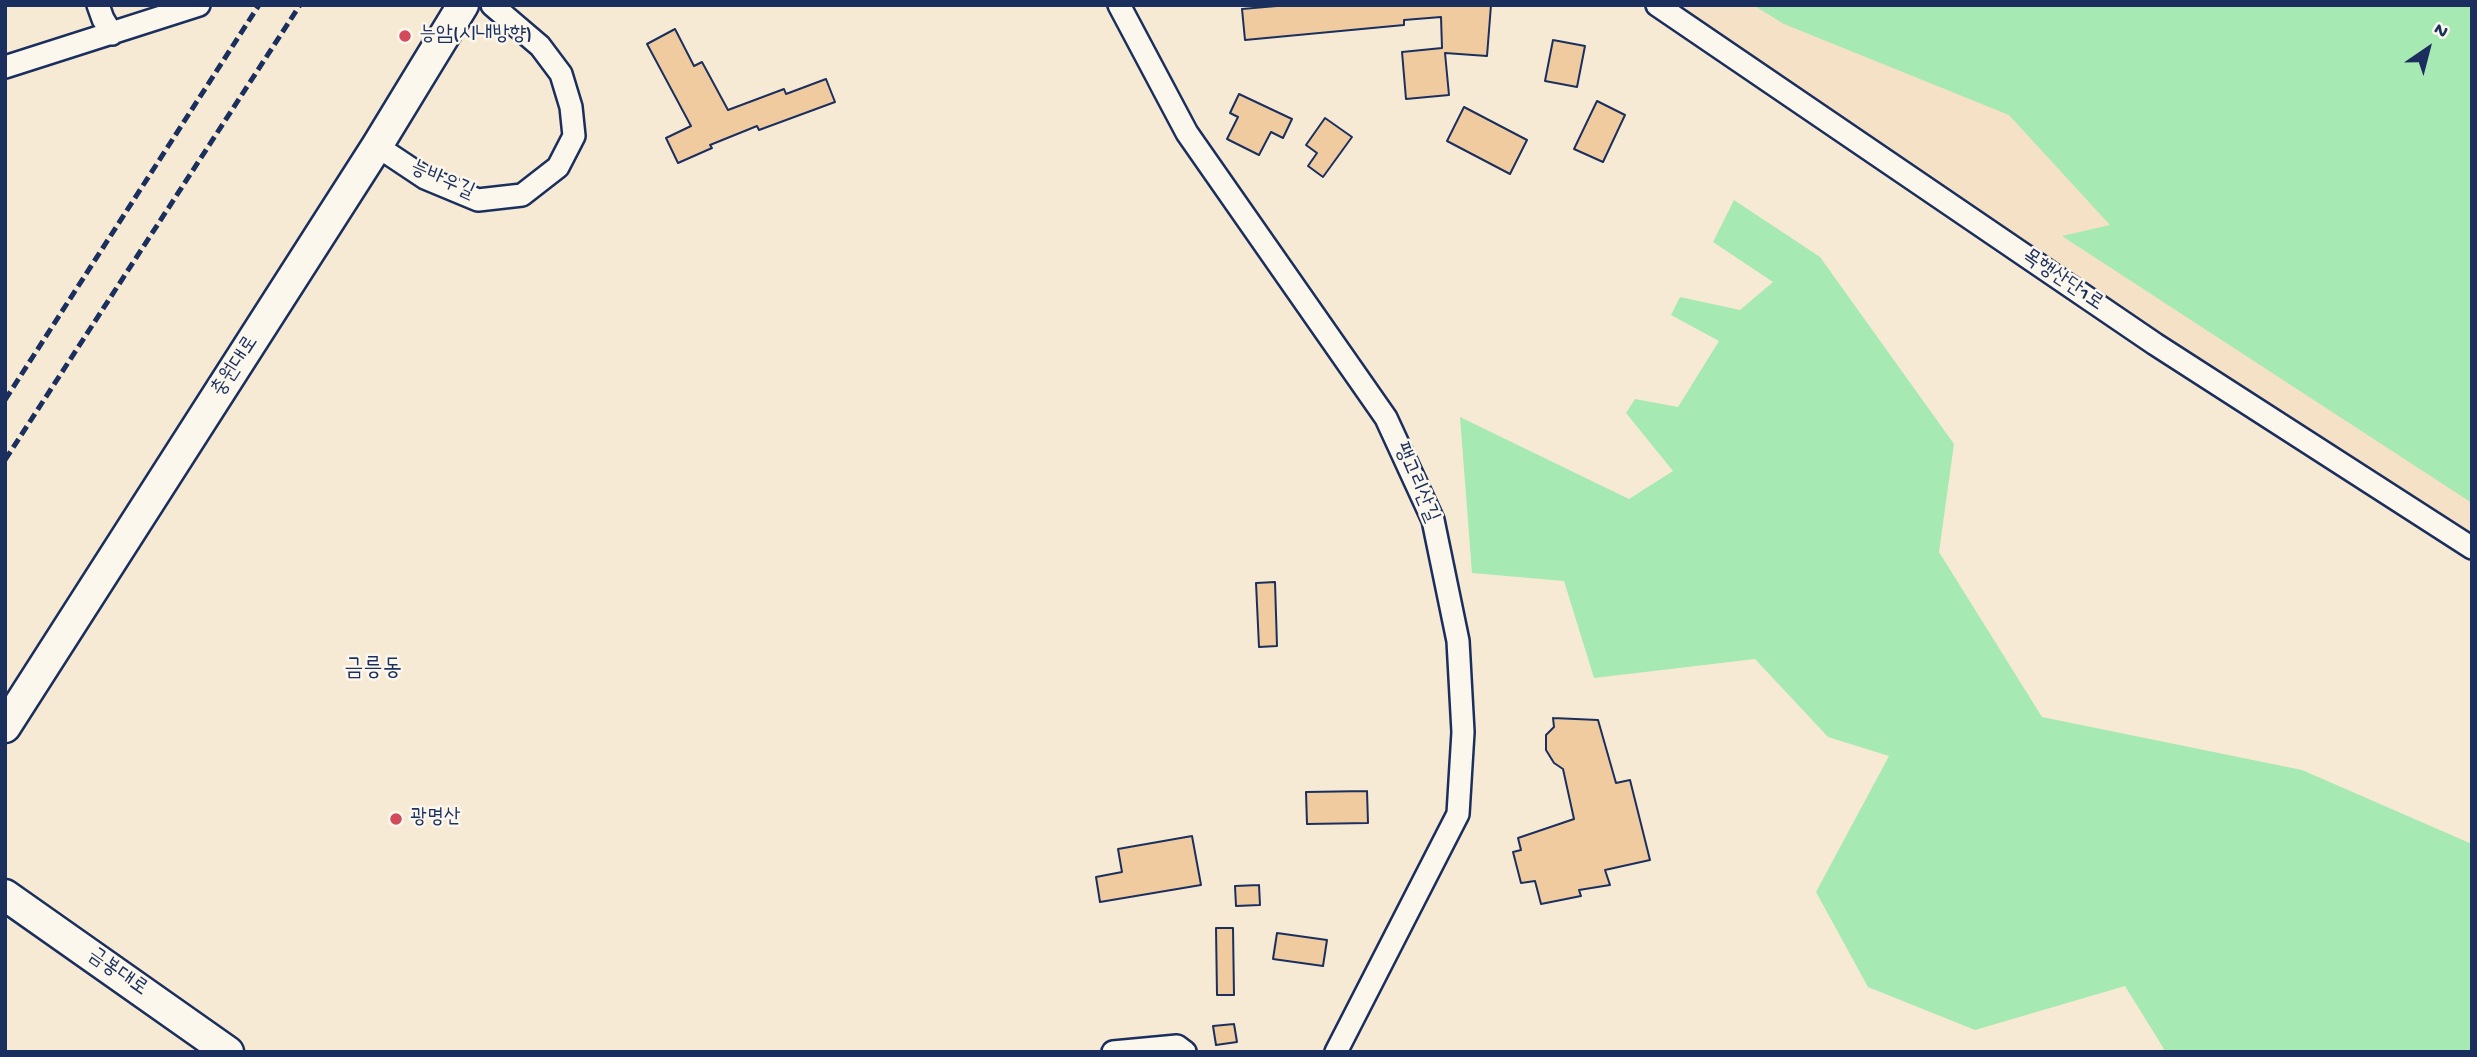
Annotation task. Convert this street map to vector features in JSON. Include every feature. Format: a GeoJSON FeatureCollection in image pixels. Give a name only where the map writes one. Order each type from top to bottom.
{"type":"FeatureCollection","features":[{"type":"Feature","properties":{"kind":"street"},"geometry":{"type":"LineString","coordinates":[[98,5],[113,34]]}},
{"type":"Feature","properties":{"kind":"street"},"geometry":{"type":"LineString","coordinates":[[5,67],[199,5]]}},
{"type":"Feature","properties":{"kind":"street","name":"충원대로"},"geometry":{"type":"LineString","coordinates":[[5,727],[377,146],[463,5]]}},
{"type":"Feature","properties":{"kind":"street","name":"팽고리산길"},"geometry":{"type":"LineString","coordinates":[[1119,5],[1187,133],[1386,418],[1433,520],[1436,534],[1458,641],[1463,732],[1458,814],[1335,1052]]}},
{"type":"Feature","properties":{"kind":"street","name":"목행산단1로"},"geometry":{"type":"LineString","coordinates":[[1657,5],[2155,344],[2472,548]]}},
{"type":"Feature","properties":{"kind":"street","name":"능바우길"},"geometry":{"type":"LineString","coordinates":[[377,146],[425,178],[478,200],[523,195],[558,167],[574,136],[571,107],[561,74],[540,46],[498,9]]}},
{"type":"Feature","properties":{"kind":"street","name":"금봉대로"},"geometry":{"type":"LineString","coordinates":[[5,895],[228,1052]]}},
{"type":"Feature","properties":{"kind":"street"},"geometry":{"type":"LineString","coordinates":[[1113,1052],[1177,1046],[1185,1052]]}},
{"type":"Feature","properties":{"kind":"shaded area"},"geometry":{"type":"Polygon","coordinates":[[[1657,5],[2472,5],[2472,542],[1657,5]]]}},
{"type":"Feature","properties":{"kind":"green space"},"geometry":{"type":"Polygon","coordinates":[[[1753,5],[2472,5],[2472,503],[2062,236],[2110,225],[2009,115],[1784,24],[1753,5]]]}},
{"type":"Feature","properties":{"kind":"green space"},"geometry":{"type":"Polygon","coordinates":[[[1734,200],[1820,257],[1954,444],[1939,552],[2042,717],[2302,770],[2472,844],[2472,1052],[2161,1052],[2164,1049],[2125,986],[1975,1030],[1868,987],[1816,892],[1889,756],[1828,737],[1755,659],[1594,678],[1564,581],[1472,573],[1460,417],[1629,499],[1673,471],[1626,413],[1635,399],[1678,407],[1719,341],[1671,315],[1680,297],[1740,310],[1773,282],[1713,242],[1734,200]]]}},
{"type":"Feature","properties":{"kind":"building"},"geometry":{"type":"Polygon","coordinates":[[[1288,5],[1491,5],[1487,56],[1445,53],[1449,95],[1406,99],[1402,52],[1442,48],[1441,17],[1404,20],[1404,25],[1245,40],[1242,9],[1288,5]]]}},
{"type":"Feature","properties":{"kind":"building"},"geometry":{"type":"Polygon","coordinates":[[[675,29],[694,66],[702,62],[728,110],[784,89],[786,94],[826,79],[835,102],[759,130],[757,126],[710,145],[712,148],[678,163],[666,138],[691,126],[647,44],[675,29]]]}},
{"type":"Feature","properties":{"kind":"building"},"geometry":{"type":"Polygon","coordinates":[[[1553,40],[1585,46],[1577,87],[1545,81],[1553,40]]]}},
{"type":"Feature","properties":{"kind":"building"},"geometry":{"type":"Polygon","coordinates":[[[1239,94],[1292,119],[1283,138],[1271,132],[1259,155],[1227,139],[1238,117],[1230,113],[1239,94]]]}},
{"type":"Feature","properties":{"kind":"building"},"geometry":{"type":"Polygon","coordinates":[[[1597,101],[1625,115],[1603,162],[1574,149],[1597,101]]]}},
{"type":"Feature","properties":{"kind":"building"},"geometry":{"type":"Polygon","coordinates":[[[1464,107],[1527,140],[1510,174],[1447,141],[1464,107]]]}},
{"type":"Feature","properties":{"kind":"building"},"geometry":{"type":"Polygon","coordinates":[[[1325,118],[1352,137],[1323,177],[1308,166],[1317,153],[1306,145],[1325,118]]]}},
{"type":"Feature","properties":{"kind":"building"},"geometry":{"type":"Polygon","coordinates":[[[1275,582],[1277,646],[1259,647],[1256,583],[1275,582]]]}},
{"type":"Feature","properties":{"kind":"building"},"geometry":{"type":"Polygon","coordinates":[[[1553,718],[1598,720],[1616,783],[1630,780],[1650,860],[1605,870],[1610,885],[1579,890],[1581,896],[1541,904],[1535,881],[1521,883],[1513,852],[1521,850],[1518,838],[1574,819],[1563,769],[1554,763],[1546,750],[1546,735],[1554,727],[1553,718]]]}},
{"type":"Feature","properties":{"kind":"building"},"geometry":{"type":"Polygon","coordinates":[[[1367,791],[1368,823],[1307,824],[1306,792],[1367,791]]]}},
{"type":"Feature","properties":{"kind":"building"},"geometry":{"type":"Polygon","coordinates":[[[1192,836],[1201,885],[1100,902],[1096,877],[1122,872],[1118,849],[1192,836]]]}},
{"type":"Feature","properties":{"kind":"building"},"geometry":{"type":"Polygon","coordinates":[[[1259,885],[1260,905],[1236,906],[1235,886],[1259,885]]]}},
{"type":"Feature","properties":{"kind":"building"},"geometry":{"type":"Polygon","coordinates":[[[1216,928],[1233,928],[1234,995],[1217,995],[1216,928]]]}},
{"type":"Feature","properties":{"kind":"building"},"geometry":{"type":"Polygon","coordinates":[[[1277,933],[1327,940],[1323,966],[1273,959],[1277,933]]]}},
{"type":"Feature","properties":{"kind":"building"},"geometry":{"type":"Polygon","coordinates":[[[1234,1024],[1237,1042],[1216,1045],[1213,1026],[1234,1024]]]}},
{"type":"Feature","properties":{"kind":"railway"},"geometry":{"type":"LineString","coordinates":[[5,400],[259,5]]}},
{"type":"Feature","properties":{"kind":"railway"},"geometry":{"type":"LineString","coordinates":[[5,460],[300,5]]}},
{"type":"Feature","properties":{"kind":"place","name":"능암(시내방향)"},"geometry":{"type":"Point","coordinates":[405,36]}},
{"type":"Feature","properties":{"kind":"place","name":"광명산"},"geometry":{"type":"Point","coordinates":[396,819]}},
{"type":"Feature","properties":{"kind":"district","name":"금릉동"},"geometry":{"type":"Point","coordinates":[373,670]}}]}
